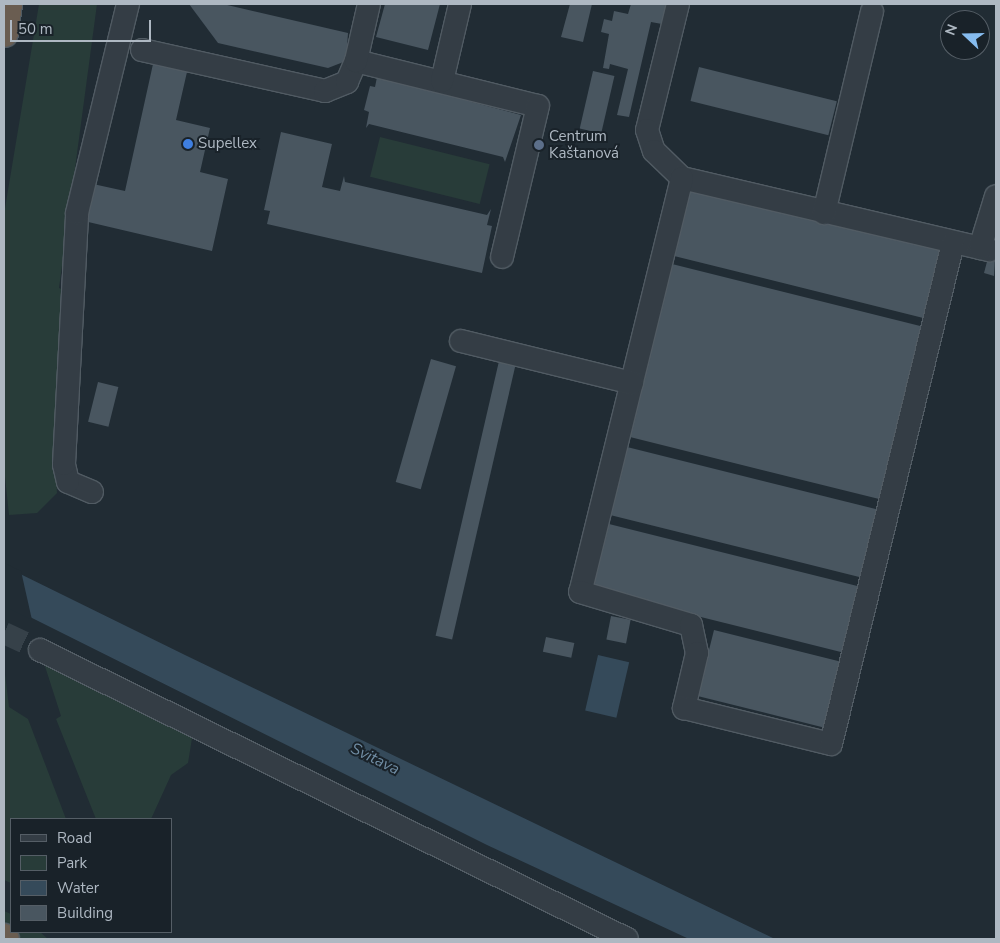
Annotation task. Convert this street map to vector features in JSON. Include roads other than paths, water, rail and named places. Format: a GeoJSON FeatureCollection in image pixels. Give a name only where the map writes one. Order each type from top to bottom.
{"type":"FeatureCollection","features":[{"type":"Feature","properties":{"kind":"highway"},"geometry":{"type":"LineString","coordinates":[[4,33],[8,4]]}},
{"type":"Feature","properties":{"kind":"lane"},"geometry":{"type":"LineString","coordinates":[[92,492],[68,482],[64,464],[77,213],[128,4]]}},
{"type":"Feature","properties":{"kind":"lane"},"geometry":{"type":"LineString","coordinates":[[142,50],[325,91],[347,82],[356,61],[369,4]]}},
{"type":"Feature","properties":{"kind":"lane"},"geometry":{"type":"LineString","coordinates":[[442,81],[460,4]]}},
{"type":"Feature","properties":{"kind":"lane"},"geometry":{"type":"LineString","coordinates":[[678,4],[646,130],[654,151],[682,178],[824,213],[985,249],[996,196]]}},
{"type":"Feature","properties":{"kind":"lane"},"geometry":{"type":"LineString","coordinates":[[824,213],[872,12]]}},
{"type":"Feature","properties":{"kind":"lane"},"geometry":{"type":"LineString","coordinates":[[356,61],[538,106],[502,257]]}},
{"type":"Feature","properties":{"kind":"lane"},"geometry":{"type":"LineString","coordinates":[[682,178],[580,592],[691,625],[697,653],[684,708],[831,744],[953,243]]}},
{"type":"Feature","properties":{"kind":"lane"},"geometry":{"type":"LineString","coordinates":[[461,341],[632,383]]}},
{"type":"Feature","properties":{"kind":"lane"},"geometry":{"type":"LineString","coordinates":[[40,650],[626,939]]}},
{"type":"Feature","properties":{"kind":"water","name":"Svitava"},"geometry":{"type":"Polygon","coordinates":[[[4,566],[775,939],[689,939],[487,845],[4,604],[4,566]]]}},
{"type":"Feature","properties":{"kind":"water"},"geometry":{"type":"Polygon","coordinates":[[[598,655],[629,662],[616,718],[585,711],[598,655]]]}},
{"type":"Feature","properties":{"kind":"tunnel"},"geometry":{"type":"LineString","coordinates":[[4,633],[40,650]]}},
{"type":"Feature","properties":{"kind":"place","name":"Supellex"},"geometry":{"type":"Point","coordinates":[188,144]}},
{"type":"Feature","properties":{"kind":"place","name":"Centrum Kaštanová"},"geometry":{"type":"Point","coordinates":[539,145]}}]}
